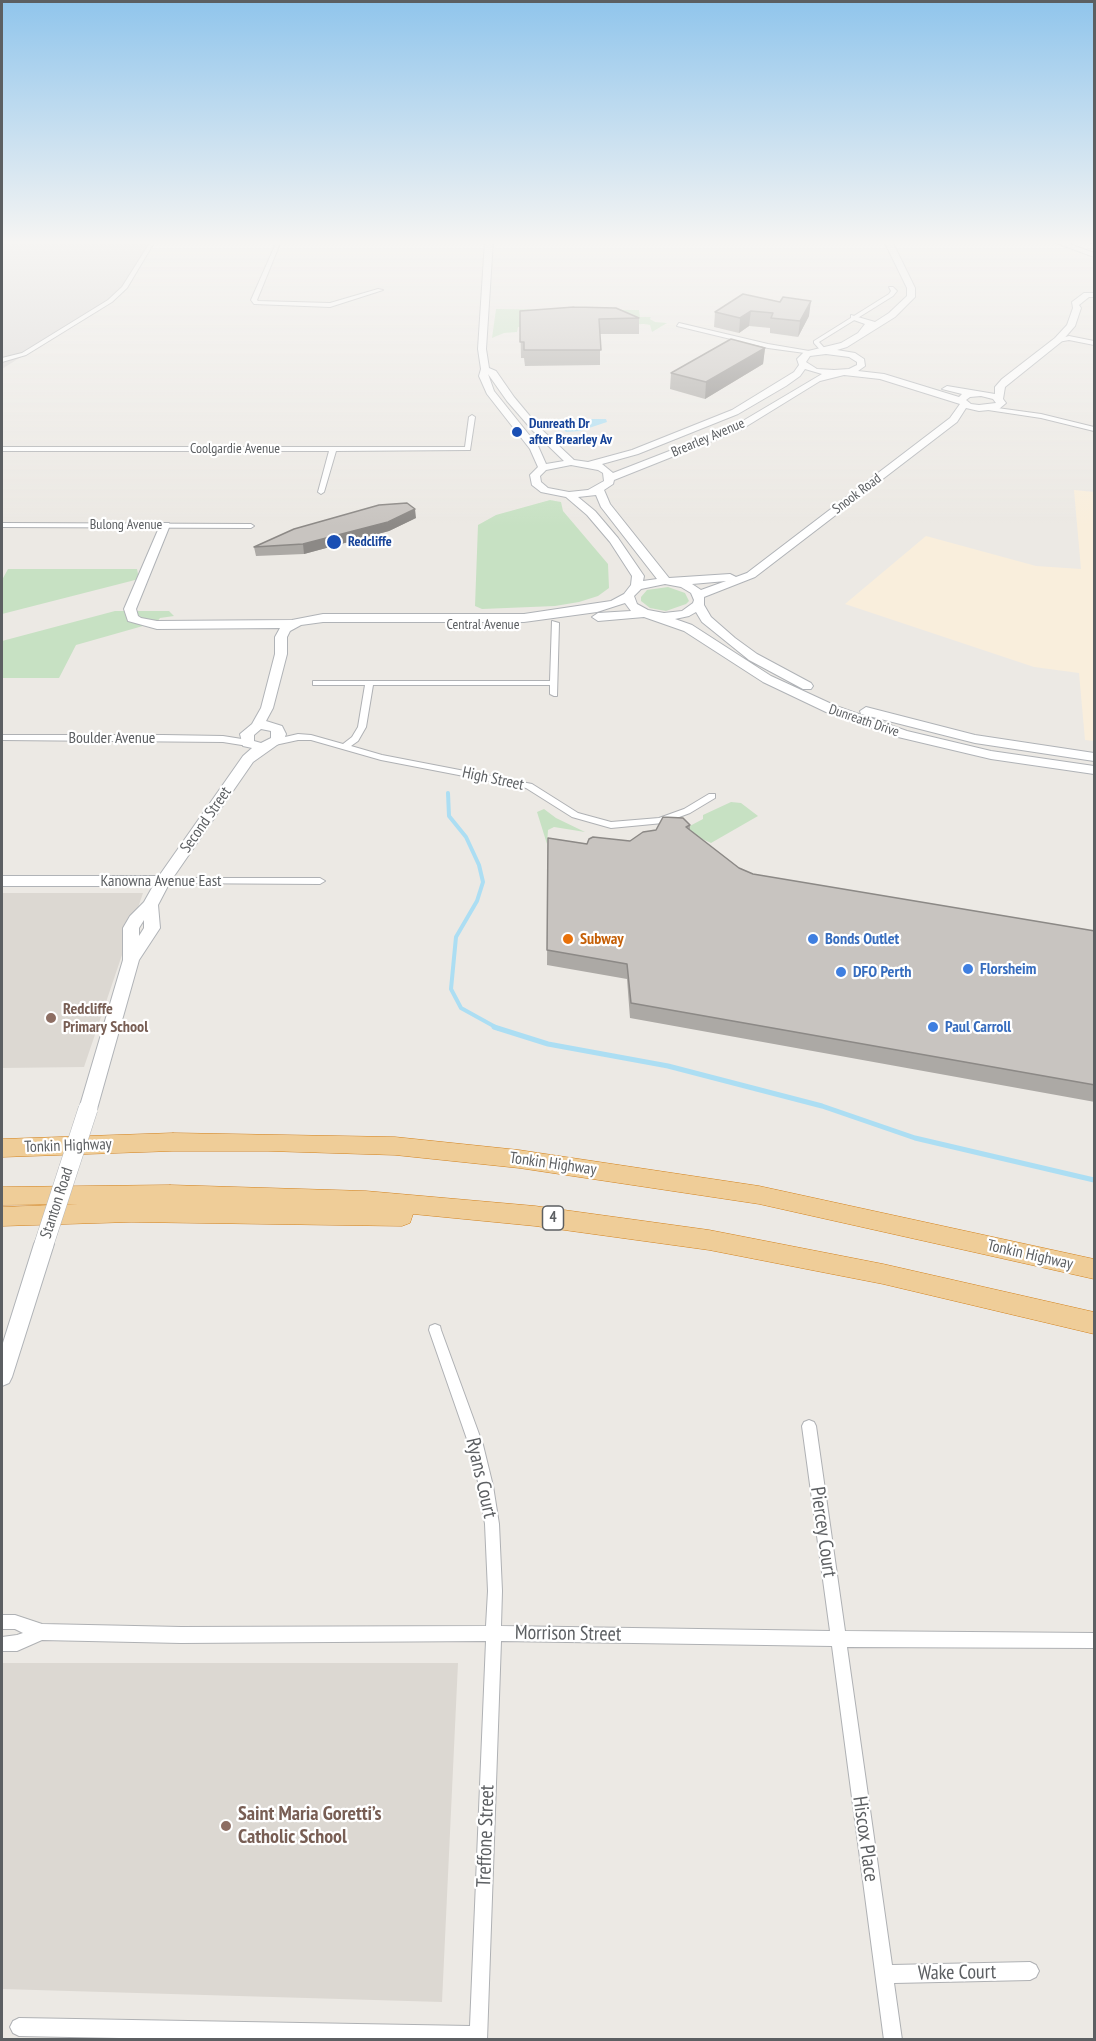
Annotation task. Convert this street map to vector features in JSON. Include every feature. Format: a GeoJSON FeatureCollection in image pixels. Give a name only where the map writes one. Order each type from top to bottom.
{"type":"FeatureCollection","features":[{"type":"Feature","properties":{"kind":"highway"},"geometry":{"type":"LineString","coordinates":[[2,1138],[173,1143]]}},
{"type":"Feature","properties":{"kind":"highway","name":"Tonkin Highway"},"geometry":{"type":"LineString","coordinates":[[2,1148],[268,1142],[395,1146],[519,1159],[759,1195],[1095,1269]]}},
{"type":"Feature","properties":{"kind":"highway","name":"4"},"geometry":{"type":"LineString","coordinates":[[2,1196],[170,1194],[366,1200],[535,1216],[709,1240],[883,1274],[1095,1323]]}},
{"type":"Feature","properties":{"kind":"highway","name":"4"},"geometry":{"type":"LineString","coordinates":[[2,1217],[131,1212],[535,1216]]}},
{"type":"Feature","properties":{"kind":"main road"},"geometry":{"type":"LineString","coordinates":[[483,336],[485,369],[483,376],[490,392],[535,448],[543,468]]}},
{"type":"Feature","properties":{"kind":"main road"},"geometry":{"type":"LineString","coordinates":[[825,351],[844,345],[858,336]]}},
{"type":"Feature","properties":{"kind":"main road"},"geometry":{"type":"LineString","coordinates":[[813,348],[852,355],[862,363],[920,383],[976,393],[1000,400],[999,390],[1005,381],[1061,336]]}},
{"type":"Feature","properties":{"kind":"main road","name":"Brearley Avenue"},"geometry":{"type":"LineString","coordinates":[[591,464],[645,448],[735,411],[797,374],[802,362],[813,348]]}},
{"type":"Feature","properties":{"kind":"main road"},"geometry":{"type":"LineString","coordinates":[[802,362],[815,371],[881,376],[987,409]]}},
{"type":"Feature","properties":{"kind":"main road","name":"Brearley Avenue"},"geometry":{"type":"LineString","coordinates":[[610,478],[739,427],[817,379],[857,369],[862,363]]}},
{"type":"Feature","properties":{"kind":"main road"},"geometry":{"type":"LineString","coordinates":[[485,369],[493,373],[510,399],[542,435],[571,462]]}},
{"type":"Feature","properties":{"kind":"main road"},"geometry":{"type":"LineString","coordinates":[[963,402],[966,394],[976,393]]}},
{"type":"Feature","properties":{"kind":"main road","name":"Snook Road"},"geometry":{"type":"LineString","coordinates":[[648,614],[686,614],[699,600],[751,575],[954,420],[999,406],[1000,400]]}},
{"type":"Feature","properties":{"kind":"main road","name":"Snook Road"},"geometry":{"type":"LineString","coordinates":[[954,420],[963,402]]}},
{"type":"Feature","properties":{"kind":"main road"},"geometry":{"type":"LineString","coordinates":[[571,462],[591,464],[608,472],[609,482],[599,490],[569,495],[553,493],[539,486],[534,479],[543,468],[571,462]]}},
{"type":"Feature","properties":{"kind":"main road"},"geometry":{"type":"LineString","coordinates":[[599,490],[604,505],[670,581],[691,587],[699,600]]}},
{"type":"Feature","properties":{"kind":"main road"},"geometry":{"type":"LineString","coordinates":[[569,495],[591,513],[614,540],[638,576],[637,586],[628,596],[632,606],[648,614]]}},
{"type":"Feature","properties":{"kind":"main road","name":"Central Avenue"},"geometry":{"type":"LineString","coordinates":[[169,525],[141,602],[142,611],[172,616],[518,626],[648,614]]}},
{"type":"Feature","properties":{"kind":"main road","name":"Central Avenue"},"geometry":{"type":"LineString","coordinates":[[169,525],[130,609],[132,618],[136,621],[157,625],[242,624],[290,629],[323,621],[524,618],[606,606],[615,604],[628,596]]}},
{"type":"Feature","properties":{"kind":"main road","name":"Snook Road"},"geometry":{"type":"LineString","coordinates":[[637,586],[670,581],[719,579],[760,568]]}},
{"type":"Feature","properties":{"kind":"main road","name":"Dunreath Drive"},"geometry":{"type":"LineString","coordinates":[[699,600],[706,619],[730,641],[753,657],[824,694],[853,706],[975,739],[1095,757]]}},
{"type":"Feature","properties":{"kind":"main road","name":"Dunreath Drive"},"geometry":{"type":"LineString","coordinates":[[648,614],[688,628],[767,679],[841,713],[903,734],[980,752],[1095,770]]}},
{"type":"Feature","properties":{"kind":"main road","name":"Central Avenue"},"geometry":{"type":"LineString","coordinates":[[271,618],[290,629]]}},
{"type":"Feature","properties":{"kind":"main road","name":"Second Street"},"geometry":{"type":"LineString","coordinates":[[163,881],[260,739],[280,654],[290,629]]}},
{"type":"Feature","properties":{"kind":"main road","name":"Kanowna Avenue East"},"geometry":{"type":"LineString","coordinates":[[2,881],[163,881]]}},
{"type":"Feature","properties":{"kind":"main road","name":"Stanton Road"},"geometry":{"type":"LineString","coordinates":[[2,1377],[88,1109],[131,960],[152,928],[150,905],[163,881]]}},
{"type":"Feature","properties":{"kind":"street"},"geometry":{"type":"LineString","coordinates":[[4,360],[35,348],[53,336]]}},
{"type":"Feature","properties":{"kind":"street"},"geometry":{"type":"LineString","coordinates":[[727,336],[768,346],[813,348],[829,336]]}},
{"type":"Feature","properties":{"kind":"street"},"geometry":{"type":"LineString","coordinates":[[1058,340],[1076,338],[1095,343]]}},
{"type":"Feature","properties":{"kind":"street"},"geometry":{"type":"LineString","coordinates":[[768,346],[802,362]]}},
{"type":"Feature","properties":{"kind":"street"},"geometry":{"type":"LineString","coordinates":[[1000,400],[1041,416]]}},
{"type":"Feature","properties":{"kind":"street"},"geometry":{"type":"LineString","coordinates":[[987,409],[1041,416],[1095,429]]}},
{"type":"Feature","properties":{"kind":"street","name":"Coolgardie Avenue"},"geometry":{"type":"LineString","coordinates":[[2,448],[468,449],[472,417]]}},
{"type":"Feature","properties":{"kind":"street"},"geometry":{"type":"LineString","coordinates":[[321,492],[333,449]]}},
{"type":"Feature","properties":{"kind":"street","name":"Bulong Avenue"},"geometry":{"type":"LineString","coordinates":[[2,525],[251,526]]}},
{"type":"Feature","properties":{"kind":"street"},"geometry":{"type":"LineString","coordinates":[[554,694],[555,623]]}},
{"type":"Feature","properties":{"kind":"street"},"geometry":{"type":"LineString","coordinates":[[316,682],[554,683]]}},
{"type":"Feature","properties":{"kind":"street"},"geometry":{"type":"LineString","coordinates":[[344,747],[355,739],[362,728],[369,683]]}},
{"type":"Feature","properties":{"kind":"street","name":"High Street"},"geometry":{"type":"LineString","coordinates":[[260,739],[298,737],[381,757],[529,786],[575,815],[612,825],[660,821],[687,811],[712,796]]}},
{"type":"Feature","properties":{"kind":"street","name":"Boulder Avenue"},"geometry":{"type":"LineString","coordinates":[[2,738],[260,739]]}},
{"type":"Feature","properties":{"kind":"street","name":"Kanowna Avenue East"},"geometry":{"type":"LineString","coordinates":[[163,881],[320,881]]}},
{"type":"Feature","properties":{"kind":"street","name":"Ryans Court"},"geometry":{"type":"LineString","coordinates":[[435,1330],[476,1445],[486,1486],[492,1524],[495,1592],[492,1632]]}},
{"type":"Feature","properties":{"kind":"street","name":"Piercey Court"},"geometry":{"type":"LineString","coordinates":[[809,1426],[837,1639]]}},
{"type":"Feature","properties":{"kind":"street","name":"Morrison Street"},"geometry":{"type":"LineString","coordinates":[[2,1622],[15,1622],[42,1632],[181,1635],[492,1632],[837,1639],[1095,1640]]}},
{"type":"Feature","properties":{"kind":"street","name":"Morrison Street"},"geometry":{"type":"LineString","coordinates":[[2,1644],[18,1643],[42,1632]]}},
{"type":"Feature","properties":{"kind":"street","name":"Treffone Street"},"geometry":{"type":"LineString","coordinates":[[478,2037],[492,1632]]}},
{"type":"Feature","properties":{"kind":"street","name":"Hiscox Place"},"geometry":{"type":"LineString","coordinates":[[837,1639],[893,2040]]}},
{"type":"Feature","properties":{"kind":"street","name":"Wake Court"},"geometry":{"type":"LineString","coordinates":[[884,1974],[1030,1971]]}},
{"type":"Feature","properties":{"kind":"street"},"geometry":{"type":"LineString","coordinates":[[19,2027],[478,2037]]}},
{"type":"Feature","properties":{"kind":"shaded area"},"geometry":{"type":"Polygon","coordinates":[[[2,336],[54,336],[2,369],[2,336]]]}},
{"type":"Feature","properties":{"kind":"shaded area"},"geometry":{"type":"Polygon","coordinates":[[[1074,490],[1094,492],[1094,741],[1085,740],[1079,673],[1034,667],[845,604],[926,536],[1036,566],[1081,569],[1074,490]]]}},
{"type":"Feature","properties":{"kind":"shaded area","name":"Redcliffe Primary School"},"geometry":{"type":"Polygon","coordinates":[[[2,893],[143,893],[84,1067],[2,1068],[2,893]]]}},
{"type":"Feature","properties":{"kind":"shaded area","name":"Saint Maria Goretti’s Catholic School"},"geometry":{"type":"Polygon","coordinates":[[[2,1663],[458,1663],[442,2002],[2,1989],[2,1663]]]}},
{"type":"Feature","properties":{"kind":"green space"},"geometry":{"type":"Polygon","coordinates":[[[550,500],[561,502],[563,511],[608,564],[609,588],[598,596],[555,606],[482,609],[475,606],[478,525],[496,515],[550,500]]]}},
{"type":"Feature","properties":{"kind":"green space"},"geometry":{"type":"Polygon","coordinates":[[[8,569],[137,569],[139,579],[2,614],[2,580],[8,569]]]}},
{"type":"Feature","properties":{"kind":"green space"},"geometry":{"type":"Polygon","coordinates":[[[668,587],[685,593],[689,601],[666,611],[650,608],[641,601],[641,597],[647,590],[668,587]]]}},
{"type":"Feature","properties":{"kind":"green space"},"geometry":{"type":"Polygon","coordinates":[[[115,611],[169,611],[174,616],[160,618],[157,622],[76,645],[59,678],[2,678],[2,641],[115,611]]]}},
{"type":"Feature","properties":{"kind":"green space"},"geometry":{"type":"Polygon","coordinates":[[[731,802],[741,803],[758,816],[711,843],[702,839],[697,840],[686,828],[703,819],[703,815],[731,802]]]}},
{"type":"Feature","properties":{"kind":"green space"},"geometry":{"type":"Polygon","coordinates":[[[544,809],[556,818],[585,832],[554,827],[548,830],[547,844],[537,812],[544,809]]]}},
{"type":"Feature","properties":{"kind":"water"},"geometry":{"type":"Polygon","coordinates":[[[553,419],[606,419],[607,422],[580,431],[566,432],[553,419]]]}},
{"type":"Feature","properties":{"kind":"building"},"geometry":{"type":"Polygon","coordinates":[[[520,336],[600,336],[601,350],[524,350],[524,342],[520,342],[520,336]]]}},
{"type":"Feature","properties":{"kind":"building"},"geometry":{"type":"Polygon","coordinates":[[[731,339],[765,348],[706,382],[671,373],[731,339]]]}},
{"type":"Feature","properties":{"kind":"building"},"geometry":{"type":"Polygon","coordinates":[[[407,503],[415,509],[388,522],[303,544],[254,547],[294,529],[379,505],[407,503]]]}},
{"type":"Feature","properties":{"kind":"building","name":"DFO Perth"},"geometry":{"type":"Polygon","coordinates":[[[663,817],[683,818],[690,825],[686,827],[739,868],[753,874],[1095,931],[1095,1085],[631,1003],[627,964],[547,950],[548,838],[587,844],[593,837],[630,841],[643,832],[656,830],[663,817]]]}},
{"type":"Feature","properties":{"kind":"waterway"},"geometry":{"type":"LineString","coordinates":[[448,793],[449,816],[466,837],[479,865],[483,882],[477,901],[456,937],[451,989],[461,1008],[497,1028]]}},
{"type":"Feature","properties":{"kind":"waterway"},"geometry":{"type":"LineString","coordinates":[[497,1028],[548,1044],[668,1066],[822,1106],[915,1138],[1094,1180]]}},
{"type":"Feature","properties":{"kind":"place","name":"Dunreath Dr after Brearley Av"},"geometry":{"type":"Point","coordinates":[517,432]}},
{"type":"Feature","properties":{"kind":"place","name":"Redcliffe"},"geometry":{"type":"Point","coordinates":[334,542]}},
{"type":"Feature","properties":{"kind":"place","name":"Subway"},"geometry":{"type":"Point","coordinates":[568,939]}},
{"type":"Feature","properties":{"kind":"place","name":"Bonds Outlet"},"geometry":{"type":"Point","coordinates":[813,939]}},
{"type":"Feature","properties":{"kind":"place","name":"Florsheim"},"geometry":{"type":"Point","coordinates":[968,969]}},
{"type":"Feature","properties":{"kind":"place","name":"DFO Perth"},"geometry":{"type":"Point","coordinates":[841,972]}},
{"type":"Feature","properties":{"kind":"place","name":"Redcliffe Primary School"},"geometry":{"type":"Point","coordinates":[51,1018]}},
{"type":"Feature","properties":{"kind":"place","name":"Paul Carroll"},"geometry":{"type":"Point","coordinates":[933,1027]}},
{"type":"Feature","properties":{"kind":"place","name":"Saint Maria Goretti’s Catholic School"},"geometry":{"type":"Point","coordinates":[226,1826]}}]}
